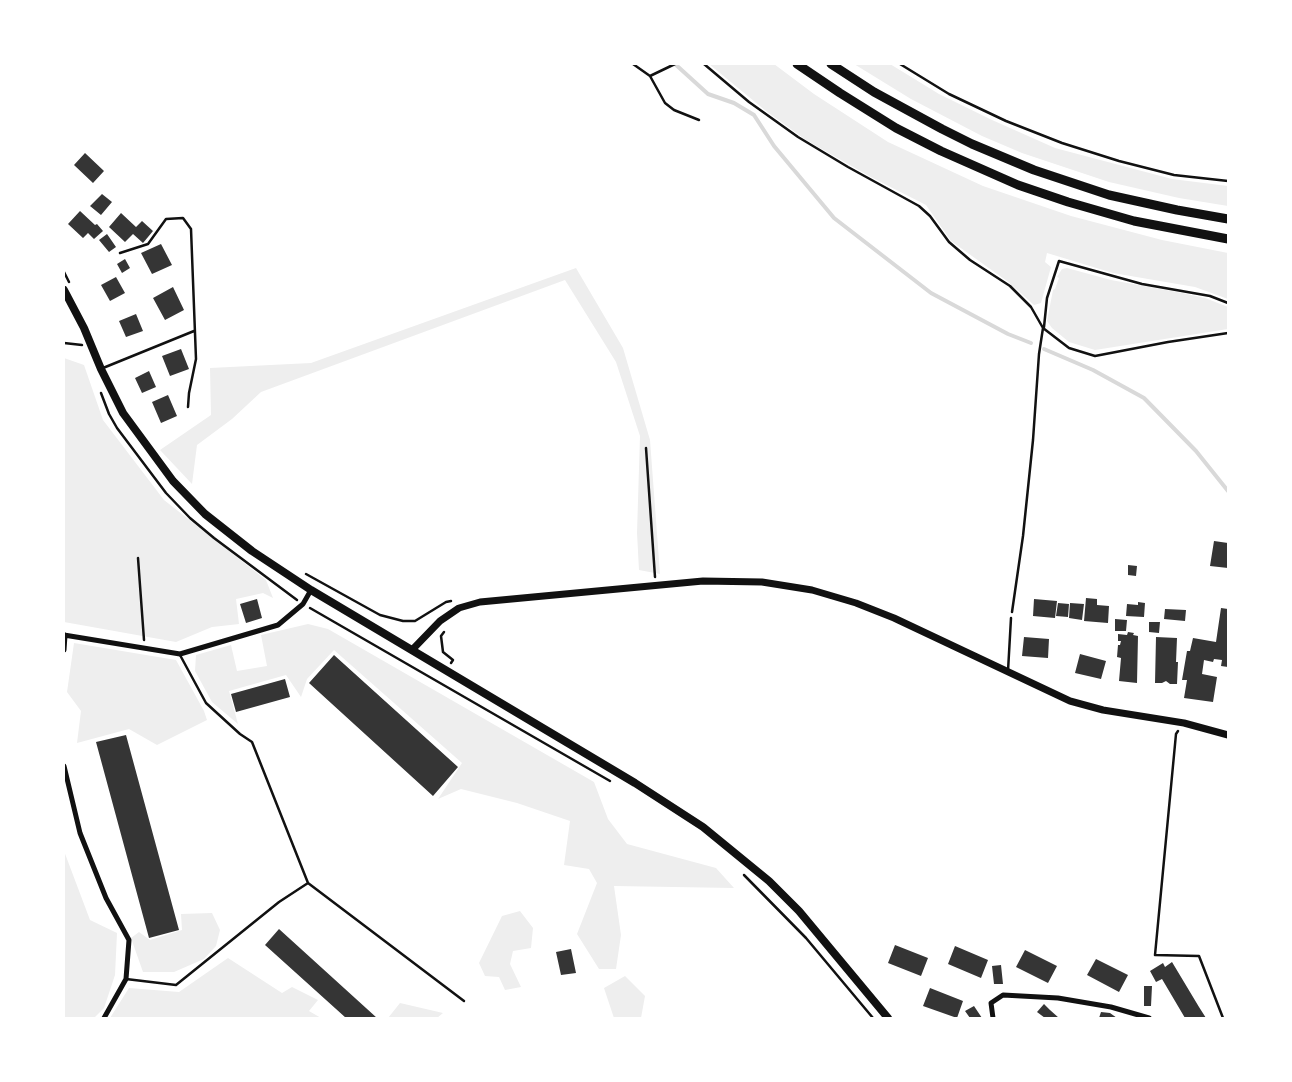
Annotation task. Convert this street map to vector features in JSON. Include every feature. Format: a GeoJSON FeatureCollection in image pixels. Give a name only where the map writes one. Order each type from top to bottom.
{"type":"FeatureCollection","features":[{"type":"Feature","properties":{"kind":"highway"},"geometry":{"type":"LineString","coordinates":[[797,64],[896,128],[941,151],[1018,185],[1134,221],[1228,239]]}},
{"type":"Feature","properties":{"kind":"highway"},"geometry":{"type":"LineString","coordinates":[[831,64],[942,130],[1034,170],[1109,195],[1228,219]]}},
{"type":"Feature","properties":{"kind":"main road"},"geometry":{"type":"LineString","coordinates":[[64,290],[123,413],[149,449],[188,497],[205,514],[230,535],[311,590],[635,783],[703,827],[770,880],[799,911],[888,1018]]}},
{"type":"Feature","properties":{"kind":"street"},"geometry":{"type":"LineString","coordinates":[[412,650],[440,621],[459,608],[480,602],[703,581],[762,582],[812,590],[856,603],[894,618],[1070,701],[1103,710],[1184,722],[1228,735]]}},
{"type":"Feature","properties":{"kind":"street"},"geometry":{"type":"LineString","coordinates":[[64,650],[64,635],[180,654],[278,625],[303,604],[311,590]]}},
{"type":"Feature","properties":{"kind":"street"},"geometry":{"type":"LineString","coordinates":[[64,766],[80,833],[106,898],[129,940],[126,979],[104,1018]]}},
{"type":"Feature","properties":{"kind":"street"},"geometry":{"type":"LineString","coordinates":[[993,1018],[991,1003],[1003,994],[1058,998],[1111,1007],[1149,1018]]}},
{"type":"Feature","properties":{"kind":"lane"},"geometry":{"type":"LineString","coordinates":[[120,253],[148,244],[166,219],[184,218],[191,229],[196,359],[188,407]]}},
{"type":"Feature","properties":{"kind":"lane"},"geometry":{"type":"LineString","coordinates":[[101,369],[194,331]]}},
{"type":"Feature","properties":{"kind":"lane"},"geometry":{"type":"LineString","coordinates":[[1008,672],[1011,618]]}},
{"type":"Feature","properties":{"kind":"lane"},"geometry":{"type":"LineString","coordinates":[[180,654],[206,703],[240,734],[252,742],[308,883],[464,1000]]}},
{"type":"Feature","properties":{"kind":"lane"},"geometry":{"type":"LineString","coordinates":[[126,979],[176,985],[279,902],[308,883]]}},
{"type":"Feature","properties":{"kind":"path"},"geometry":{"type":"LineString","coordinates":[[634,64],[650,76],[665,103],[674,110],[699,120]]}},
{"type":"Feature","properties":{"kind":"path"},"geometry":{"type":"LineString","coordinates":[[650,76],[676,64]]}},
{"type":"Feature","properties":{"kind":"path"},"geometry":{"type":"LineString","coordinates":[[704,64],[749,102],[798,137],[919,206],[930,216],[949,242],[970,260],[1010,286],[1031,307],[1044,328],[1068,348],[1095,356],[1228,333]]}},
{"type":"Feature","properties":{"kind":"path"},"geometry":{"type":"LineString","coordinates":[[900,64],[949,94],[1006,121],[1062,143],[1118,161],[1174,175],[1228,181]]}},
{"type":"Feature","properties":{"kind":"path"},"geometry":{"type":"LineString","coordinates":[[1011,618],[1014,585],[1023,536],[1039,354],[1047,298],[1059,261],[1100,274],[1142,284],[1210,296],[1228,303]]}},
{"type":"Feature","properties":{"kind":"path"},"geometry":{"type":"LineString","coordinates":[[64,272],[73,289]]}},
{"type":"Feature","properties":{"kind":"path"},"geometry":{"type":"LineString","coordinates":[[64,343],[81,345],[90,341]]}},
{"type":"Feature","properties":{"kind":"path"},"geometry":{"type":"LineString","coordinates":[[646,448],[654,577],[663,576]]}},
{"type":"Feature","properties":{"kind":"path"},"geometry":{"type":"LineString","coordinates":[[138,558],[144,649]]}},
{"type":"Feature","properties":{"kind":"path"},"geometry":{"type":"LineString","coordinates":[[299,570],[380,614],[403,621],[415,621],[446,602],[455,600]]}},
{"type":"Feature","properties":{"kind":"path"},"geometry":{"type":"LineString","coordinates":[[303,604],[611,782]]}},
{"type":"Feature","properties":{"kind":"path"},"geometry":{"type":"LineString","coordinates":[[445,631],[441,636],[443,652],[453,660]]}},
{"type":"Feature","properties":{"kind":"path"},"geometry":{"type":"LineString","coordinates":[[1182,726],[1176,734],[1155,955],[1200,956],[1223,1018]]}},
{"type":"Feature","properties":{"kind":"path"},"geometry":{"type":"LineString","coordinates":[[740,872],[806,938],[873,1018]]}},
{"type":"Feature","properties":{"kind":"shaded area"},"geometry":{"type":"Polygon","coordinates":[[[709,64],[774,64],[814,94],[888,142],[983,186],[1071,216],[1162,240],[1228,253],[1228,299],[1195,287],[1113,273],[1047,253],[1045,262],[1051,267],[1041,303],[1034,305],[1007,281],[951,241],[926,205],[869,176],[806,140],[766,111],[709,64]]]}},
{"type":"Feature","properties":{"kind":"shaded area"},"geometry":{"type":"Polygon","coordinates":[[[854,64],[890,64],[939,94],[1055,148],[1172,179],[1228,186],[1228,206],[1179,198],[1109,182],[1022,153],[982,136],[911,99],[854,64]]]}},
{"type":"Feature","properties":{"kind":"shaded area"},"geometry":{"type":"Polygon","coordinates":[[[576,268],[623,348],[650,440],[660,574],[639,570],[637,533],[640,436],[616,362],[565,280],[261,392],[232,419],[197,445],[192,484],[160,450],[211,415],[210,368],[311,363],[576,268]]]}},
{"type":"Feature","properties":{"kind":"shaded area"},"geometry":{"type":"Polygon","coordinates":[[[1067,268],[1111,280],[1205,298],[1228,307],[1228,329],[1095,350],[1069,342],[1052,328],[1047,321],[1053,290],[1059,278],[1057,277],[1062,269],[1067,268]]]}},
{"type":"Feature","properties":{"kind":"shaded area"},"geometry":{"type":"Polygon","coordinates":[[[64,358],[84,365],[103,420],[164,500],[266,580],[273,598],[263,593],[236,599],[239,624],[212,627],[176,642],[64,622],[64,358]]]}},
{"type":"Feature","properties":{"kind":"shaded area"},"geometry":{"type":"Polygon","coordinates":[[[308,624],[328,629],[594,782],[608,819],[627,844],[716,868],[734,888],[614,886],[621,935],[616,969],[599,969],[577,934],[597,883],[589,869],[564,865],[570,821],[517,803],[461,789],[438,799],[462,763],[334,650],[307,679],[301,697],[286,675],[229,691],[238,724],[212,702],[195,671],[196,655],[231,645],[237,671],[267,666],[261,635],[308,624]]]}},
{"type":"Feature","properties":{"kind":"shaded area"},"geometry":{"type":"Polygon","coordinates":[[[74,643],[176,660],[207,720],[157,745],[129,729],[77,743],[81,711],[67,692],[74,643]]]}},
{"type":"Feature","properties":{"kind":"shaded area"},"geometry":{"type":"Polygon","coordinates":[[[64,851],[90,920],[117,933],[115,975],[104,1008],[94,1018],[64,1018],[64,851]]]}},
{"type":"Feature","properties":{"kind":"shaded area"},"geometry":{"type":"Polygon","coordinates":[[[520,911],[533,928],[531,948],[513,951],[510,964],[521,987],[505,990],[499,977],[485,976],[479,963],[502,916],[520,911]]]}},
{"type":"Feature","properties":{"kind":"shaded area"},"geometry":{"type":"Polygon","coordinates":[[[212,913],[220,930],[216,946],[204,959],[174,972],[143,972],[131,938],[139,932],[150,940],[182,930],[181,914],[212,913]]]}},
{"type":"Feature","properties":{"kind":"shaded area"},"geometry":{"type":"Polygon","coordinates":[[[228,958],[282,993],[292,987],[318,1000],[309,1011],[321,1018],[110,1018],[129,988],[179,992],[228,958]]]}},
{"type":"Feature","properties":{"kind":"shaded area"},"geometry":{"type":"Polygon","coordinates":[[[625,976],[645,996],[641,1018],[614,1018],[604,988],[625,976]]]}},
{"type":"Feature","properties":{"kind":"shaded area"},"geometry":{"type":"Polygon","coordinates":[[[400,1003],[443,1013],[437,1018],[388,1018],[400,1003]]]}},
{"type":"Feature","properties":{"kind":"building"},"geometry":{"type":"Polygon","coordinates":[[[85,153],[104,171],[93,183],[74,165],[85,153]]]}},
{"type":"Feature","properties":{"kind":"building"},"geometry":{"type":"Polygon","coordinates":[[[102,194],[112,202],[101,215],[90,206],[102,194]]]}},
{"type":"Feature","properties":{"kind":"building"},"geometry":{"type":"Polygon","coordinates":[[[80,211],[103,231],[94,239],[88,233],[83,238],[68,224],[80,211]]]}},
{"type":"Feature","properties":{"kind":"building"},"geometry":{"type":"Polygon","coordinates":[[[121,213],[136,227],[142,221],[153,231],[143,243],[133,234],[125,242],[109,227],[121,213]]]}},
{"type":"Feature","properties":{"kind":"building"},"geometry":{"type":"Polygon","coordinates":[[[107,234],[116,247],[109,252],[99,240],[107,234]]]}},
{"type":"Feature","properties":{"kind":"building"},"geometry":{"type":"Polygon","coordinates":[[[161,244],[172,265],[152,274],[141,253],[161,244]]]}},
{"type":"Feature","properties":{"kind":"building"},"geometry":{"type":"Polygon","coordinates":[[[125,259],[130,268],[122,273],[117,264],[125,259]]]}},
{"type":"Feature","properties":{"kind":"building"},"geometry":{"type":"Polygon","coordinates":[[[116,277],[125,293],[110,301],[101,285],[116,277]]]}},
{"type":"Feature","properties":{"kind":"building"},"geometry":{"type":"Polygon","coordinates":[[[173,287],[184,310],[165,320],[153,298],[173,287]]]}},
{"type":"Feature","properties":{"kind":"building"},"geometry":{"type":"Polygon","coordinates":[[[136,314],[143,331],[126,337],[119,321],[136,314]]]}},
{"type":"Feature","properties":{"kind":"building"},"geometry":{"type":"Polygon","coordinates":[[[181,349],[189,369],[170,376],[162,356],[181,349]]]}},
{"type":"Feature","properties":{"kind":"building"},"geometry":{"type":"Polygon","coordinates":[[[149,371],[156,387],[142,393],[135,378],[149,371]]]}},
{"type":"Feature","properties":{"kind":"building"},"geometry":{"type":"Polygon","coordinates":[[[168,395],[177,416],[161,423],[152,402],[168,395]]]}},
{"type":"Feature","properties":{"kind":"building"},"geometry":{"type":"Polygon","coordinates":[[[1214,541],[1228,543],[1228,568],[1210,566],[1214,541]]]}},
{"type":"Feature","properties":{"kind":"building"},"geometry":{"type":"Polygon","coordinates":[[[1128,565],[1137,566],[1136,576],[1128,575],[1128,565]]]}},
{"type":"Feature","properties":{"kind":"building"},"geometry":{"type":"Polygon","coordinates":[[[1086,598],[1097,599],[1097,605],[1109,606],[1108,623],[1084,621],[1086,598]]]}},
{"type":"Feature","properties":{"kind":"building"},"geometry":{"type":"Polygon","coordinates":[[[257,599],[262,618],[246,623],[240,604],[257,599]]]}},
{"type":"Feature","properties":{"kind":"building"},"geometry":{"type":"Polygon","coordinates":[[[1034,599],[1057,601],[1055,618],[1033,616],[1034,599]]]}},
{"type":"Feature","properties":{"kind":"building"},"geometry":{"type":"Polygon","coordinates":[[[1138,602],[1145,603],[1144,617],[1126,616],[1127,604],[1138,605],[1138,602]]]}},
{"type":"Feature","properties":{"kind":"building"},"geometry":{"type":"Polygon","coordinates":[[[1058,603],[1069,604],[1068,617],[1056,616],[1058,603]]]}},
{"type":"Feature","properties":{"kind":"building"},"geometry":{"type":"Polygon","coordinates":[[[1070,603],[1084,604],[1082,620],[1069,618],[1070,603]]]}},
{"type":"Feature","properties":{"kind":"building"},"geometry":{"type":"Polygon","coordinates":[[[1221,608],[1228,609],[1228,667],[1221,666],[1222,660],[1214,659],[1213,662],[1204,660],[1202,674],[1217,677],[1213,702],[1184,698],[1187,680],[1182,680],[1187,651],[1190,651],[1193,638],[1216,642],[1221,608]]]}},
{"type":"Feature","properties":{"kind":"building"},"geometry":{"type":"Polygon","coordinates":[[[1165,609],[1186,610],[1185,621],[1164,619],[1165,609]]]}},
{"type":"Feature","properties":{"kind":"building"},"geometry":{"type":"Polygon","coordinates":[[[1115,619],[1127,620],[1126,631],[1115,631],[1115,619]]]}},
{"type":"Feature","properties":{"kind":"building"},"geometry":{"type":"Polygon","coordinates":[[[1149,622],[1160,622],[1159,633],[1149,632],[1149,622]]]}},
{"type":"Feature","properties":{"kind":"building"},"geometry":{"type":"Polygon","coordinates":[[[1128,632],[1138,636],[1137,683],[1119,681],[1121,658],[1117,657],[1118,645],[1120,645],[1121,641],[1118,641],[1118,634],[1127,635],[1128,632]]]}},
{"type":"Feature","properties":{"kind":"building"},"geometry":{"type":"Polygon","coordinates":[[[1024,637],[1049,639],[1048,658],[1022,656],[1024,637]]]}},
{"type":"Feature","properties":{"kind":"building"},"geometry":{"type":"Polygon","coordinates":[[[1156,637],[1177,638],[1177,684],[1170,684],[1166,681],[1155,683],[1156,637]]]}},
{"type":"Feature","properties":{"kind":"building"},"geometry":{"type":"Polygon","coordinates":[[[1080,654],[1106,661],[1101,679],[1075,673],[1080,654]]]}},
{"type":"Feature","properties":{"kind":"building"},"geometry":{"type":"Polygon","coordinates":[[[334,655],[458,767],[433,796],[309,683],[334,655]]]}},
{"type":"Feature","properties":{"kind":"building"},"geometry":{"type":"Polygon","coordinates":[[[285,679],[290,697],[236,712],[231,694],[285,679]]]}},
{"type":"Feature","properties":{"kind":"building"},"geometry":{"type":"Polygon","coordinates":[[[126,735],[179,930],[149,938],[96,742],[126,735]]]}},
{"type":"Feature","properties":{"kind":"building"},"geometry":{"type":"Polygon","coordinates":[[[279,929],[377,1018],[346,1018],[265,945],[279,929]]]}},
{"type":"Feature","properties":{"kind":"building"},"geometry":{"type":"Polygon","coordinates":[[[895,945],[928,958],[921,976],[888,963],[895,945]]]}},
{"type":"Feature","properties":{"kind":"building"},"geometry":{"type":"Polygon","coordinates":[[[955,946],[988,960],[981,978],[948,964],[955,946]]]}},
{"type":"Feature","properties":{"kind":"building"},"geometry":{"type":"Polygon","coordinates":[[[571,949],[576,973],[561,975],[556,952],[571,949]]]}},
{"type":"Feature","properties":{"kind":"building"},"geometry":{"type":"Polygon","coordinates":[[[1025,950],[1057,966],[1048,983],[1016,967],[1025,950]]]}},
{"type":"Feature","properties":{"kind":"building"},"geometry":{"type":"Polygon","coordinates":[[[1096,959],[1128,975],[1119,992],[1087,975],[1096,959]]]}},
{"type":"Feature","properties":{"kind":"building"},"geometry":{"type":"Polygon","coordinates":[[[1172,962],[1206,1018],[1185,1018],[1162,979],[1156,982],[1150,971],[1163,963],[1165,967],[1172,962]]]}},
{"type":"Feature","properties":{"kind":"building"},"geometry":{"type":"Polygon","coordinates":[[[1001,965],[1003,984],[994,984],[992,966],[1001,965]]]}},
{"type":"Feature","properties":{"kind":"building"},"geometry":{"type":"Polygon","coordinates":[[[1144,986],[1152,986],[1151,1006],[1144,1006],[1144,986]]]}},
{"type":"Feature","properties":{"kind":"building"},"geometry":{"type":"Polygon","coordinates":[[[930,988],[963,1001],[957,1018],[923,1006],[930,988]]]}},
{"type":"Feature","properties":{"kind":"building"},"geometry":{"type":"Polygon","coordinates":[[[1044,1004],[1059,1018],[1045,1018],[1037,1012],[1044,1004]]]}},
{"type":"Feature","properties":{"kind":"building"},"geometry":{"type":"Polygon","coordinates":[[[974,1006],[982,1018],[970,1018],[965,1011],[974,1006]]]}},
{"type":"Feature","properties":{"kind":"building"},"geometry":{"type":"Polygon","coordinates":[[[1101,1012],[1110,1013],[1117,1018],[1099,1018],[1101,1012]]]}},
{"type":"Feature","properties":{"kind":"waterway"},"geometry":{"type":"LineString","coordinates":[[675,64],[708,94],[734,103],[754,115],[774,146],[834,218],[931,293],[1008,334],[1031,343]]}},
{"type":"Feature","properties":{"kind":"waterway"},"geometry":{"type":"LineString","coordinates":[[1044,349],[1093,370],[1144,398],[1196,451],[1228,491]]}}]}
